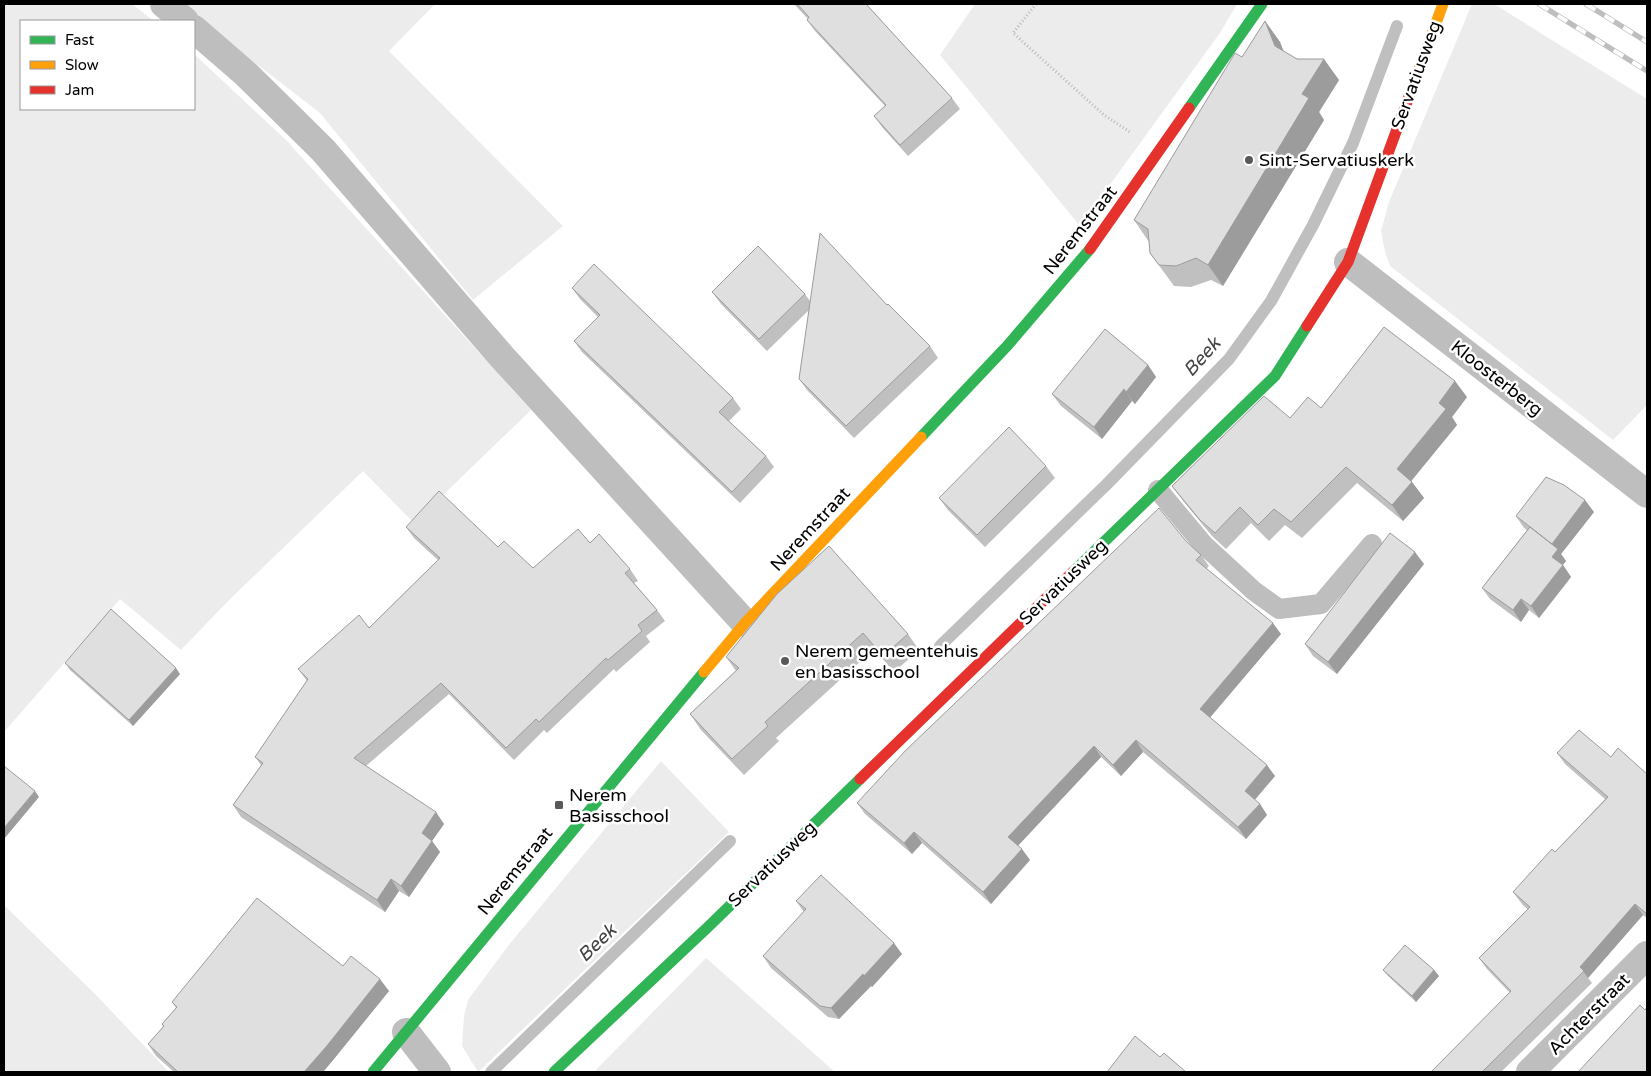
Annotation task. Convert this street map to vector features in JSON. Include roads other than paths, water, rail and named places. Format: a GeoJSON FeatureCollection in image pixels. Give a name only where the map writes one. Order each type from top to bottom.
{"type":"FeatureCollection","features":[{"type":"Feature","properties":{"kind":"street"},"geometry":{"type":"LineString","coordinates":[[164,4],[184,20]]}},
{"type":"Feature","properties":{"kind":"street","name":"Neremstraat"},"geometry":{"type":"LineString","coordinates":[[372,1072],[745,623],[1008,345],[1097,241],[1262,4]]}},
{"type":"Feature","properties":{"kind":"street","name":"Servatiusweg"},"geometry":{"type":"LineString","coordinates":[[554,1072],[708,927],[1275,376],[1348,262],[1443,4]]}},
{"type":"Feature","properties":{"kind":"street"},"geometry":{"type":"LineString","coordinates":[[195,30],[246,74],[323,150],[502,357],[745,623]]}},
{"type":"Feature","properties":{"kind":"street","name":"Kloosterberg"},"geometry":{"type":"LineString","coordinates":[[1348,262],[1647,494]]}},
{"type":"Feature","properties":{"kind":"street","name":"Achterstraat"},"geometry":{"type":"LineString","coordinates":[[1530,1072],[1647,955]]}},
{"type":"Feature","properties":{"kind":"street"},"geometry":{"type":"LineString","coordinates":[[406,1032],[437,1072]]}},
{"type":"Feature","properties":{"kind":"lane"},"geometry":{"type":"LineString","coordinates":[[1158,490],[1203,544],[1254,591],[1279,609],[1321,604],[1372,544]]}},
{"type":"Feature","properties":{"kind":"waterway","name":"Beek"},"geometry":{"type":"LineString","coordinates":[[940,646],[1107,484],[1229,359],[1271,301],[1313,225],[1353,143],[1397,26]]}},
{"type":"Feature","properties":{"kind":"waterway","name":"Beek"},"geometry":{"type":"LineString","coordinates":[[491,1072],[730,841]]}},
{"type":"Feature","properties":{"kind":"railway"},"geometry":{"type":"LineString","coordinates":[[1539,4],[1647,71]]}},
{"type":"Feature","properties":{"kind":"railway"},"geometry":{"type":"LineString","coordinates":[[1586,4],[1647,42]]}},
{"type":"Feature","properties":{"kind":"place","name":"Sint-Servatiuskerk"},"geometry":{"type":"Point","coordinates":[1249,160]}},
{"type":"Feature","properties":{"kind":"place","name":"Nerem gemeentehuis en basisschool"},"geometry":{"type":"Point","coordinates":[785,661]}},
{"type":"Feature","properties":{"kind":"place","name":"Nerem Basisschool"},"geometry":{"type":"Point","coordinates":[559,805]}}]}
